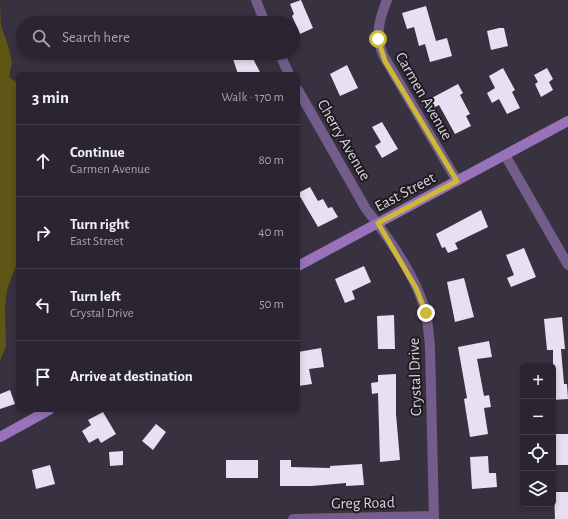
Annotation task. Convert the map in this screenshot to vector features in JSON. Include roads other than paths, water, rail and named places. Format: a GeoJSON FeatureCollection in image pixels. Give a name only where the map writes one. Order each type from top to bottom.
{"type":"FeatureCollection","features":[{"type":"Feature","properties":{"kind":"main road","name":"East Street"},"geometry":{"type":"LineString","coordinates":[[300,265],[568,121]]}},
{"type":"Feature","properties":{"kind":"main road"},"geometry":{"type":"LineString","coordinates":[[0,437],[45,412]]}},
{"type":"Feature","properties":{"kind":"street"},"geometry":{"type":"LineString","coordinates":[[256,0],[262,16]]}},
{"type":"Feature","properties":{"kind":"street","name":"Carmen Avenue"},"geometry":{"type":"LineString","coordinates":[[387,0],[380,18],[377,32],[383,55],[457,181]]}},
{"type":"Feature","properties":{"kind":"street"},"geometry":{"type":"LineString","coordinates":[[282,60],[288,72]]}},
{"type":"Feature","properties":{"kind":"street","name":"Cherry Avenue"},"geometry":{"type":"LineString","coordinates":[[300,94],[362,202],[378,223]]}},
{"type":"Feature","properties":{"kind":"street"},"geometry":{"type":"LineString","coordinates":[[505,155],[568,265]]}},
{"type":"Feature","properties":{"kind":"street","name":"Crystal Drive"},"geometry":{"type":"LineString","coordinates":[[378,223],[416,288],[427,319],[431,362],[434,518]]}},
{"type":"Feature","properties":{"kind":"street","name":"Greg Road"},"geometry":{"type":"LineString","coordinates":[[293,519],[434,518]]}}]}
